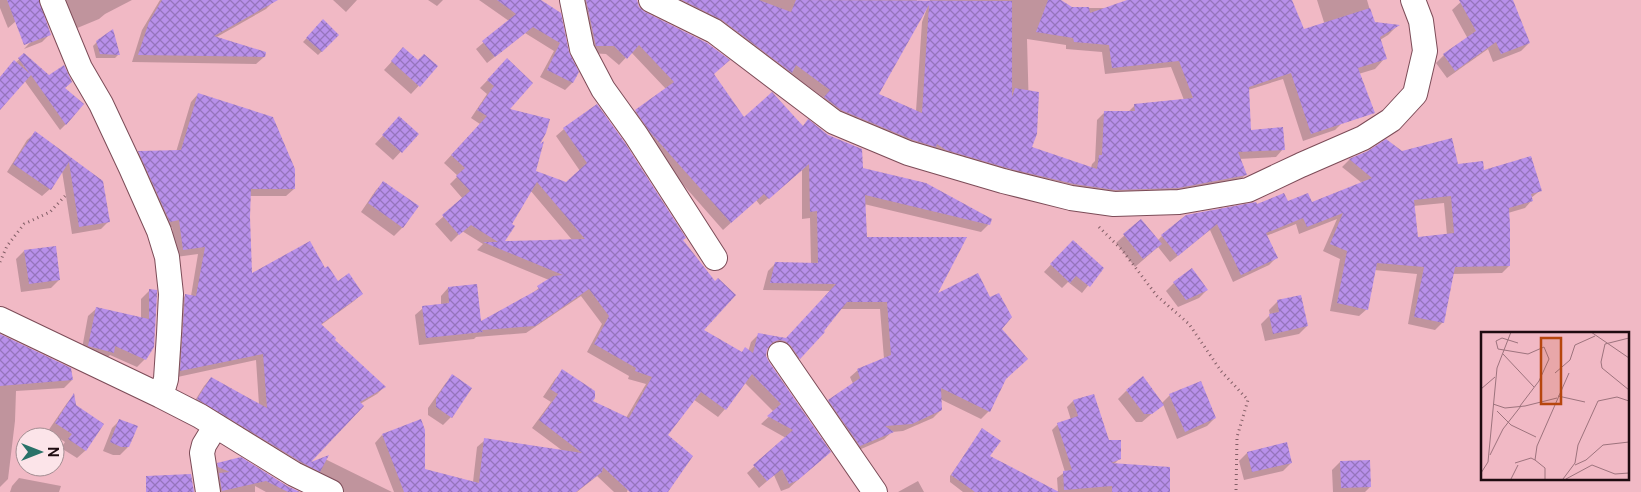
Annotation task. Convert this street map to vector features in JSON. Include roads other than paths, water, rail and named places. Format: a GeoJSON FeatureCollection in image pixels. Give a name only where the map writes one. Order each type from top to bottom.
{"type":"FeatureCollection","features":[{"type":"Feature","properties":{"kind":"street"},"geometry":{"type":"LineString","coordinates":[[52,0],[80,68],[132,168],[159,231],[167,257],[171,294],[170,326],[166,379],[161,396]]}},
{"type":"Feature","properties":{"kind":"street"},"geometry":{"type":"LineString","coordinates":[[572,0],[582,49],[603,88],[636,135],[715,258]]}},
{"type":"Feature","properties":{"kind":"street"},"geometry":{"type":"LineString","coordinates":[[651,0],[714,31],[834,122],[908,153],[1003,181],[1071,198],[1114,204],[1179,202],[1248,190],[1363,138],[1391,120],[1414,94],[1425,51],[1421,21],[1414,0]]}},
{"type":"Feature","properties":{"kind":"street"},"geometry":{"type":"LineString","coordinates":[[0,319],[200,416],[294,474],[331,492]]}},
{"type":"Feature","properties":{"kind":"street"},"geometry":{"type":"LineString","coordinates":[[780,354],[876,492]]}},
{"type":"Feature","properties":{"kind":"street"},"geometry":{"type":"LineString","coordinates":[[208,492],[202,453],[204,445],[215,427]]}}]}
